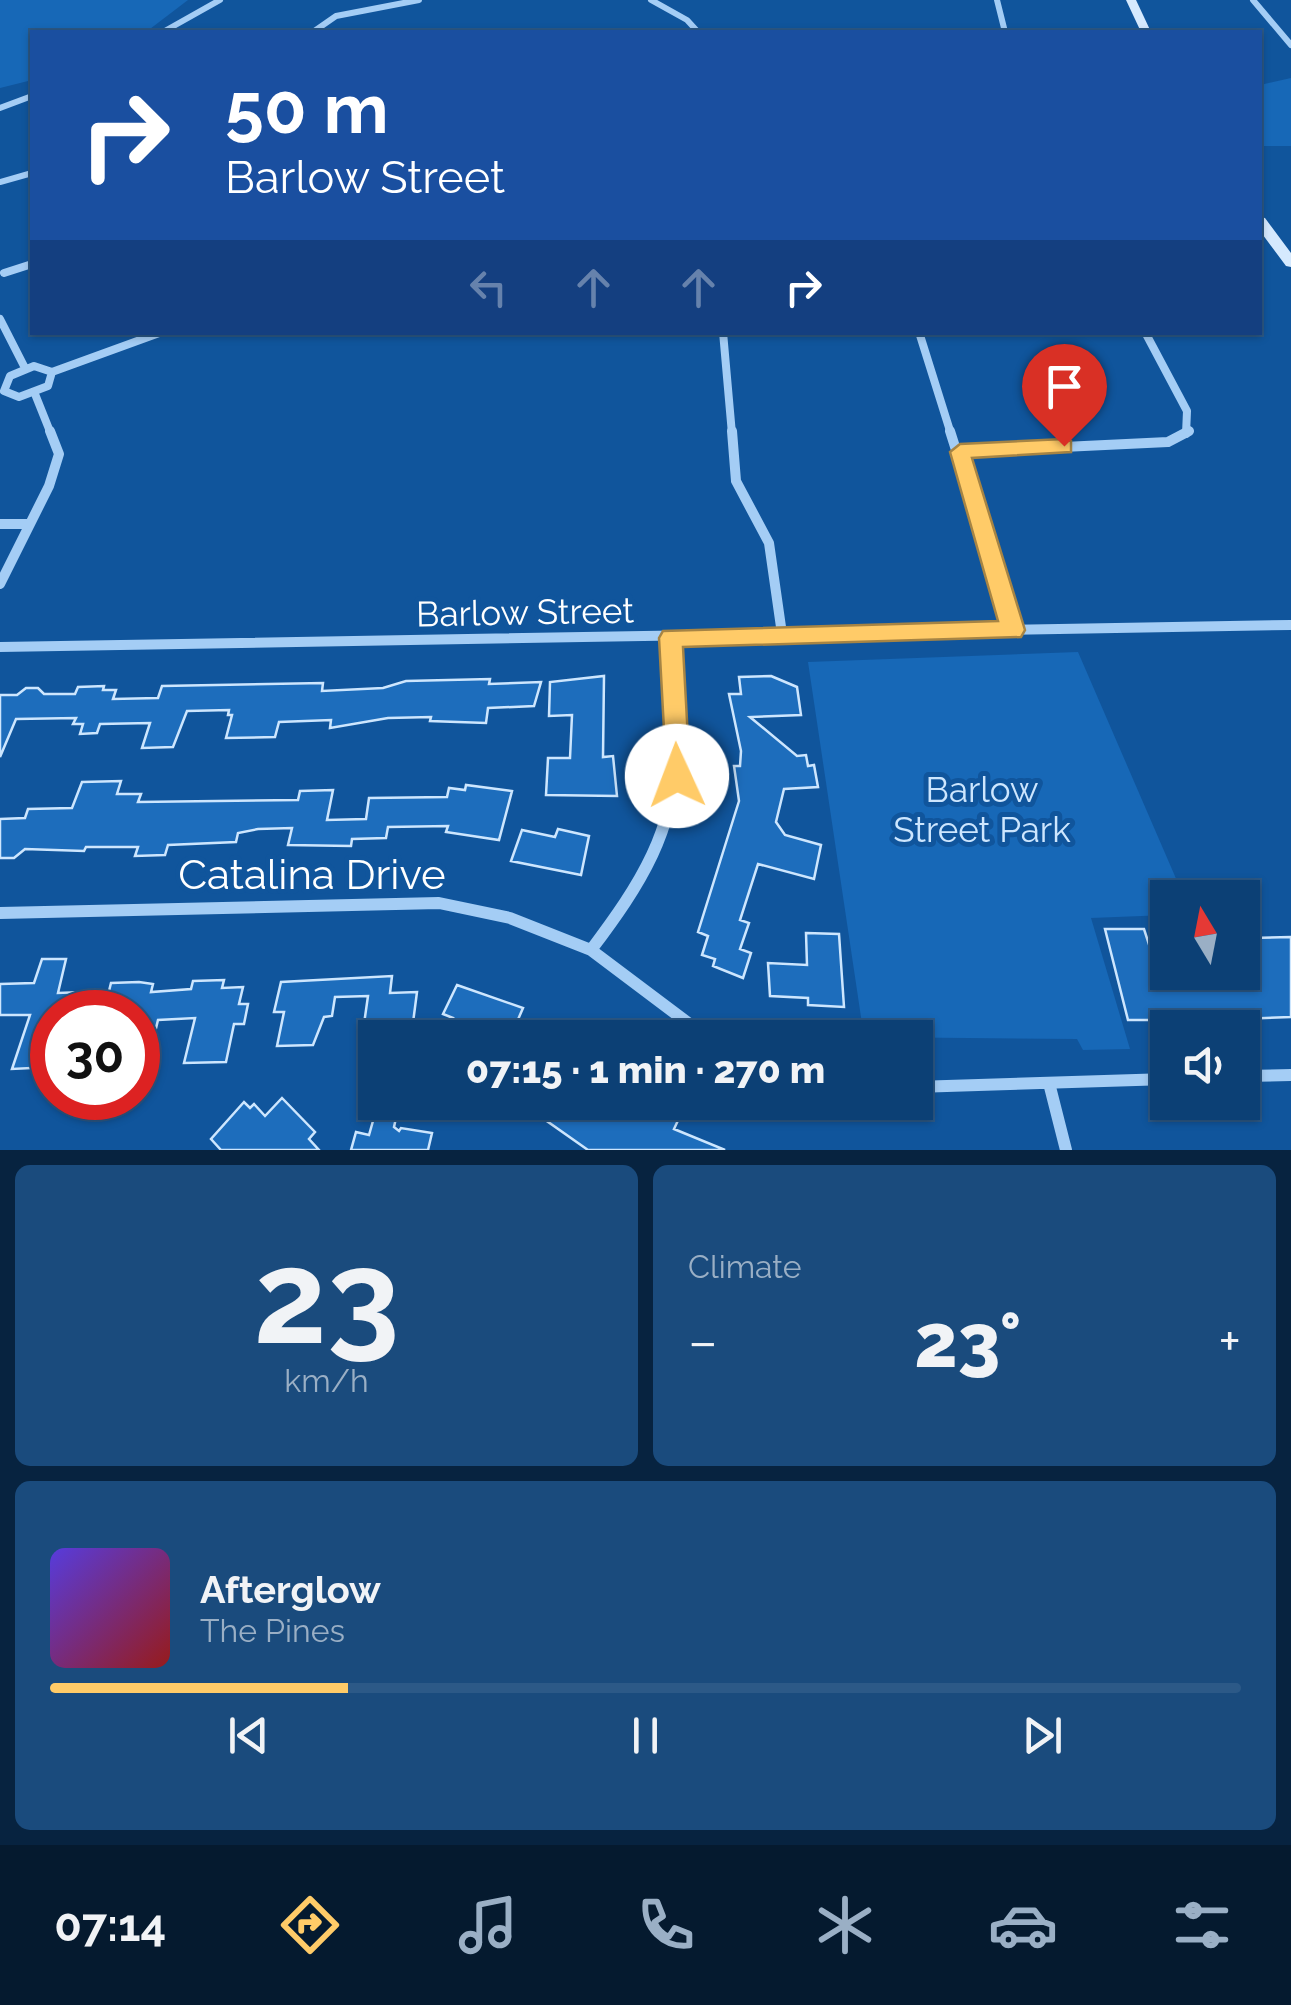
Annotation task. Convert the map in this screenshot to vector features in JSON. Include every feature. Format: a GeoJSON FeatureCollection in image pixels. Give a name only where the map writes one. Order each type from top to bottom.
{"type":"FeatureCollection","features":[{"type":"Feature","properties":{"kind":"main road"},"geometry":{"type":"LineString","coordinates":[[1131,0],[1145,30]]}},
{"type":"Feature","properties":{"kind":"main road"},"geometry":{"type":"LineString","coordinates":[[1262,224],[1291,263]]}},
{"type":"Feature","properties":{"kind":"street"},"geometry":{"type":"LineString","coordinates":[[166,30],[220,0]]}},
{"type":"Feature","properties":{"kind":"street"},"geometry":{"type":"LineString","coordinates":[[316,30],[336,16],[418,0]]}},
{"type":"Feature","properties":{"kind":"street"},"geometry":{"type":"LineString","coordinates":[[651,0],[687,20],[696,30]]}},
{"type":"Feature","properties":{"kind":"street"},"geometry":{"type":"LineString","coordinates":[[997,0],[1004,30]]}},
{"type":"Feature","properties":{"kind":"street"},"geometry":{"type":"LineString","coordinates":[[1252,0],[1291,45]]}},
{"type":"Feature","properties":{"kind":"street"},"geometry":{"type":"LineString","coordinates":[[0,108],[30,97]]}},
{"type":"Feature","properties":{"kind":"street"},"geometry":{"type":"LineString","coordinates":[[0,182],[30,174]]}},
{"type":"Feature","properties":{"kind":"street"},"geometry":{"type":"LineString","coordinates":[[0,285],[2,272],[30,265]]}},
{"type":"Feature","properties":{"kind":"street"},"geometry":{"type":"LineString","coordinates":[[0,319],[25,368]]}},
{"type":"Feature","properties":{"kind":"street"},"geometry":{"type":"LineString","coordinates":[[52,372],[154,335]]}},
{"type":"Feature","properties":{"kind":"street"},"geometry":{"type":"LineString","coordinates":[[723,335],[736,481],[768,542],[782,634]]}},
{"type":"Feature","properties":{"kind":"street"},"geometry":{"type":"LineString","coordinates":[[921,335],[1013,630]]}},
{"type":"Feature","properties":{"kind":"street"},"geometry":{"type":"LineString","coordinates":[[960,452],[1168,442],[1189,432],[1187,412],[1148,335]]}},
{"type":"Feature","properties":{"kind":"street"},"geometry":{"type":"LineString","coordinates":[[42,366],[52,372],[52,381],[34,394],[12,396],[2,391],[5,380],[25,368],[42,366]]}},
{"type":"Feature","properties":{"kind":"street"},"geometry":{"type":"LineString","coordinates":[[0,584],[49,486],[59,454],[49,420],[34,394]]}},
{"type":"Feature","properties":{"kind":"street"},"geometry":{"type":"LineString","coordinates":[[0,524],[29,524]]}},
{"type":"Feature","properties":{"kind":"street","name":"Barlow Street"},"geometry":{"type":"LineString","coordinates":[[0,647],[1291,625]]}},
{"type":"Feature","properties":{"kind":"street"},"geometry":{"type":"LineString","coordinates":[[592,950],[650,867],[670,819],[677,776],[671,638]]}},
{"type":"Feature","properties":{"kind":"street","name":"Catalina Drive"},"geometry":{"type":"LineString","coordinates":[[0,914],[438,903],[510,918],[592,950],[684,1020]]}},
{"type":"Feature","properties":{"kind":"street"},"geometry":{"type":"LineString","coordinates":[[1260,1076],[1291,1075]]}},
{"type":"Feature","properties":{"kind":"street"},"geometry":{"type":"LineString","coordinates":[[933,1087],[1150,1080]]}},
{"type":"Feature","properties":{"kind":"street"},"geometry":{"type":"LineString","coordinates":[[1049,1083],[1066,1150]]}},
{"type":"Feature","properties":{"kind":"green space"},"geometry":{"type":"Polygon","coordinates":[[[0,0],[188,0],[149,30],[30,30],[30,80],[0,88],[0,0]]]}},
{"type":"Feature","properties":{"kind":"green space"},"geometry":{"type":"Polygon","coordinates":[[[1291,78],[1291,146],[1263,146],[1262,85],[1291,78]]]}},
{"type":"Feature","properties":{"kind":"green space","name":"Barlow Street Park"},"geometry":{"type":"Polygon","coordinates":[[[1078,652],[1177,880],[1150,880],[1150,916],[1091,918],[1130,1049],[1083,1050],[1077,1039],[933,1038],[933,1020],[861,1020],[808,662],[1078,652]]]}},
{"type":"Feature","properties":{"kind":"building"},"geometry":{"type":"Polygon","coordinates":[[[604,676],[603,757],[613,756],[617,796],[546,795],[548,758],[570,758],[572,715],[549,716],[550,682],[604,676]]]}},
{"type":"Feature","properties":{"kind":"building"},"geometry":{"type":"Polygon","coordinates":[[[771,676],[797,687],[801,715],[750,717],[797,756],[806,755],[808,766],[814,765],[818,787],[784,789],[776,822],[785,835],[821,845],[814,879],[758,864],[740,920],[749,923],[740,949],[751,953],[743,978],[713,966],[715,959],[702,955],[708,936],[698,932],[739,801],[734,766],[740,766],[741,751],[729,694],[741,694],[739,677],[771,676]]]}},
{"type":"Feature","properties":{"kind":"building"},"geometry":{"type":"Polygon","coordinates":[[[490,679],[489,684],[541,682],[534,706],[488,708],[486,723],[430,721],[431,717],[388,718],[330,728],[331,720],[279,722],[275,737],[226,738],[232,715],[228,715],[229,710],[187,711],[173,747],[142,748],[150,723],[100,724],[97,733],[80,734],[83,724],[73,724],[76,718],[16,719],[0,757],[0,695],[17,695],[26,688],[38,688],[44,694],[75,694],[78,687],[104,686],[103,690],[116,690],[113,699],[158,698],[162,686],[323,683],[322,691],[383,688],[406,681],[490,679]]]}},
{"type":"Feature","properties":{"kind":"building"},"geometry":{"type":"Polygon","coordinates":[[[121,781],[117,794],[141,794],[138,802],[298,800],[300,791],[333,790],[327,820],[366,819],[369,798],[447,797],[449,788],[465,790],[466,785],[512,791],[499,840],[446,832],[448,826],[388,827],[386,838],[352,839],[351,846],[288,845],[292,828],[258,829],[238,833],[236,842],[168,845],[165,855],[135,856],[138,847],[86,847],[84,851],[25,849],[14,858],[0,858],[0,819],[25,818],[28,809],[72,808],[82,782],[121,781]]]}},
{"type":"Feature","properties":{"kind":"building"},"geometry":{"type":"Polygon","coordinates":[[[558,829],[589,836],[581,875],[511,861],[522,830],[555,837],[558,829]]]}},
{"type":"Feature","properties":{"kind":"building"},"geometry":{"type":"Polygon","coordinates":[[[1105,929],[1144,929],[1150,948],[1150,990],[1260,990],[1260,938],[1291,937],[1291,1017],[1260,1018],[1260,1010],[1150,1010],[1150,1020],[1128,1020],[1105,929]]]}},
{"type":"Feature","properties":{"kind":"building"},"geometry":{"type":"Polygon","coordinates":[[[806,933],[839,934],[844,1007],[808,1005],[808,998],[770,996],[768,963],[807,965],[806,933]]]}},
{"type":"Feature","properties":{"kind":"building"},"geometry":{"type":"Polygon","coordinates":[[[42,959],[66,959],[59,990],[30,990],[30,1015],[0,1015],[0,984],[34,983],[42,959]]]}},
{"type":"Feature","properties":{"kind":"building"},"geometry":{"type":"Polygon","coordinates":[[[392,976],[390,993],[417,992],[413,1020],[365,1020],[368,996],[335,997],[332,1016],[324,1017],[313,1045],[277,1046],[284,1012],[274,1012],[281,982],[392,976]]]}},
{"type":"Feature","properties":{"kind":"building"},"geometry":{"type":"Polygon","coordinates":[[[224,980],[222,988],[243,987],[239,1004],[248,1004],[244,1024],[234,1024],[226,1062],[184,1063],[195,1018],[160,1020],[160,991],[191,989],[193,981],[224,980]]]}},
{"type":"Feature","properties":{"kind":"building"},"geometry":{"type":"Polygon","coordinates":[[[111,983],[153,984],[152,990],[109,990],[111,983]]]}},
{"type":"Feature","properties":{"kind":"building"},"geometry":{"type":"Polygon","coordinates":[[[457,985],[523,1008],[518,1020],[452,1020],[443,1014],[457,985]]]}},
{"type":"Feature","properties":{"kind":"building"},"geometry":{"type":"Polygon","coordinates":[[[30,1015],[30,1068],[12,1069],[30,1015]]]}},
{"type":"Feature","properties":{"kind":"building"},"geometry":{"type":"Polygon","coordinates":[[[282,1098],[315,1132],[309,1139],[319,1150],[221,1150],[211,1139],[244,1102],[250,1108],[254,1104],[265,1116],[282,1098]]]}},
{"type":"Feature","properties":{"kind":"building"},"geometry":{"type":"Polygon","coordinates":[[[373,1120],[396,1120],[394,1127],[399,1131],[401,1128],[432,1133],[428,1150],[351,1150],[356,1132],[369,1135],[373,1120]]]}},
{"type":"Feature","properties":{"kind":"building"},"geometry":{"type":"Polygon","coordinates":[[[545,1120],[678,1120],[674,1129],[725,1150],[588,1150],[545,1120]]]}},
{"type":"Feature","properties":{"kind":"route"},"geometry":{"type":"LineString","coordinates":[[677,776],[671,638],[1013,630],[960,452],[1064,446]]}}]}
